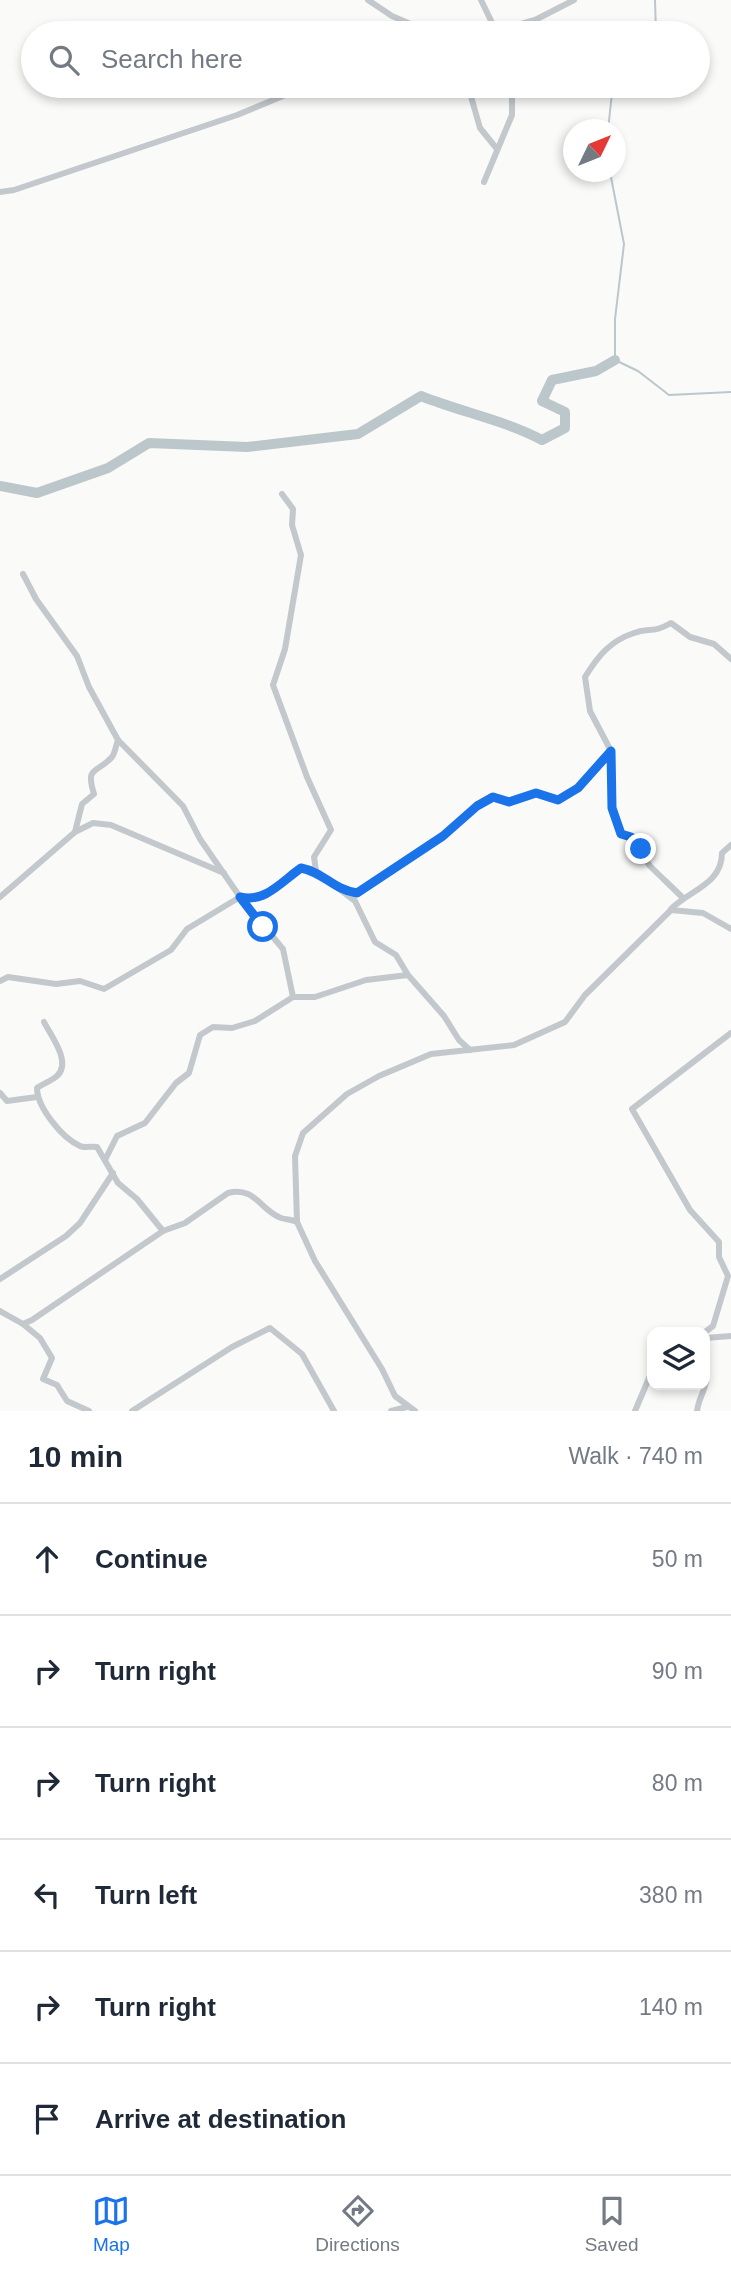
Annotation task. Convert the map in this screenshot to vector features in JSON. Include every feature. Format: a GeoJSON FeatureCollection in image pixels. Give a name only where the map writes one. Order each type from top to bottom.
{"type":"FeatureCollection","features":[{"type":"Feature","properties":{"kind":"street"},"geometry":{"type":"LineString","coordinates":[[368,0],[404,21]]}},
{"type":"Feature","properties":{"kind":"street"},"geometry":{"type":"LineString","coordinates":[[481,0],[489,21]]}},
{"type":"Feature","properties":{"kind":"street"},"geometry":{"type":"LineString","coordinates":[[532,21],[574,0]]}},
{"type":"Feature","properties":{"kind":"street"},"geometry":{"type":"LineString","coordinates":[[0,192],[14,190],[237,116],[279,98]]}},
{"type":"Feature","properties":{"kind":"street"},"geometry":{"type":"LineString","coordinates":[[472,98],[481,128],[496,149]]}},
{"type":"Feature","properties":{"kind":"street"},"geometry":{"type":"LineString","coordinates":[[484,182],[512,115],[512,98]]}},
{"type":"Feature","properties":{"kind":"street"},"geometry":{"type":"LineString","coordinates":[[282,494],[293,509],[292,525],[301,555],[285,649],[273,685],[307,778],[331,830],[314,857],[316,871]]}},
{"type":"Feature","properties":{"kind":"street"},"geometry":{"type":"LineString","coordinates":[[23,574],[36,599],[77,656],[89,687],[118,740],[183,806],[200,839],[226,873],[240,897],[283,949],[293,998]]}},
{"type":"Feature","properties":{"kind":"street"},"geometry":{"type":"LineString","coordinates":[[682,898],[648,863],[631,837],[621,834],[612,808],[611,751],[590,710],[585,677],[602,650],[636,631],[655,632],[671,622],[690,637],[714,644],[731,659]]}},
{"type":"Feature","properties":{"kind":"street"},"geometry":{"type":"LineString","coordinates":[[75,832],[82,804],[94,794],[89,780],[92,771],[112,756],[118,740]]}},
{"type":"Feature","properties":{"kind":"street"},"geometry":{"type":"LineString","coordinates":[[340,890],[357,893],[443,836],[477,806],[493,797],[509,802],[536,793],[558,800],[578,788],[611,751]]}},
{"type":"Feature","properties":{"kind":"street"},"geometry":{"type":"LineString","coordinates":[[0,897],[75,832],[93,823],[111,825],[226,873]]}},
{"type":"Feature","properties":{"kind":"street"},"geometry":{"type":"LineString","coordinates":[[415,1411],[395,1395],[382,1369],[351,1324],[315,1261],[297,1222],[295,1156],[303,1133],[347,1094],[379,1076],[431,1054],[514,1045],[565,1022],[585,995],[682,898],[699,890],[714,877],[722,867],[722,853],[731,845]]}},
{"type":"Feature","properties":{"kind":"street"},"geometry":{"type":"LineString","coordinates":[[0,981],[8,977],[55,984],[79,981],[104,989],[171,950],[187,929],[240,897],[252,900],[262,897],[301,868],[316,871],[355,901],[375,942],[396,955],[408,975],[444,1016],[459,1041],[470,1050]]}},
{"type":"Feature","properties":{"kind":"street"},"geometry":{"type":"LineString","coordinates":[[671,910],[703,914],[731,929]]}},
{"type":"Feature","properties":{"kind":"street"},"geometry":{"type":"LineString","coordinates":[[105,1160],[117,1136],[145,1123],[176,1083],[189,1073],[200,1035],[213,1027],[232,1028],[255,1021],[293,998],[315,997],[366,980],[408,975]]}},
{"type":"Feature","properties":{"kind":"street"},"geometry":{"type":"LineString","coordinates":[[44,1022],[63,1059],[57,1076],[37,1088],[37,1097],[62,1132],[81,1147],[97,1147],[118,1183],[137,1199],[163,1231]]}},
{"type":"Feature","properties":{"kind":"street"},"geometry":{"type":"LineString","coordinates":[[710,1328],[729,1275],[719,1257],[719,1242],[691,1210],[632,1110],[731,1033]]}},
{"type":"Feature","properties":{"kind":"street"},"geometry":{"type":"LineString","coordinates":[[0,1093],[7,1101],[37,1097]]}},
{"type":"Feature","properties":{"kind":"street"},"geometry":{"type":"LineString","coordinates":[[0,1279],[66,1236],[80,1223],[113,1172]]}},
{"type":"Feature","properties":{"kind":"street"},"geometry":{"type":"LineString","coordinates":[[23,1324],[163,1231],[185,1223],[220,1198],[237,1191],[253,1194],[280,1217],[297,1222]]}},
{"type":"Feature","properties":{"kind":"street"},"geometry":{"type":"LineString","coordinates":[[0,1311],[40,1338],[52,1358],[43,1379],[57,1385],[67,1401],[89,1411]]}},
{"type":"Feature","properties":{"kind":"street"},"geometry":{"type":"LineString","coordinates":[[132,1411],[232,1347],[270,1328],[302,1354],[334,1411]]}},
{"type":"Feature","properties":{"kind":"street"},"geometry":{"type":"LineString","coordinates":[[710,1338],[731,1336]]}},
{"type":"Feature","properties":{"kind":"street"},"geometry":{"type":"LineString","coordinates":[[635,1411],[647,1383]]}},
{"type":"Feature","properties":{"kind":"street"},"geometry":{"type":"LineString","coordinates":[[698,1411],[698,1403],[706,1390]]}},
{"type":"Feature","properties":{"kind":"street"},"geometry":{"type":"LineString","coordinates":[[391,1411],[407,1407]]}},
{"type":"Feature","properties":{"kind":"waterway"},"geometry":{"type":"LineString","coordinates":[[655,0],[656,21]]}},
{"type":"Feature","properties":{"kind":"waterway"},"geometry":{"type":"LineString","coordinates":[[609,119],[611,98]]}},
{"type":"Feature","properties":{"kind":"waterway"},"geometry":{"type":"LineString","coordinates":[[612,182],[624,244],[615,319],[615,360],[638,371],[669,395],[731,392]]}},
{"type":"Feature","properties":{"kind":"waterway"},"geometry":{"type":"LineString","coordinates":[[0,486],[37,493],[108,468],[149,443],[247,447],[358,434],[421,396],[513,427],[542,440],[565,428],[565,412],[542,401],[552,380],[596,371],[615,360]]}},
{"type":"Feature","properties":{"kind":"route"},"geometry":{"type":"LineString","coordinates":[[263,927],[240,897],[252,900],[262,897],[301,868],[316,871],[340,890],[357,893],[443,836],[477,806],[493,797],[509,802],[536,793],[558,800],[578,788],[611,751],[612,808],[621,834],[631,837],[641,849]]}}]}
